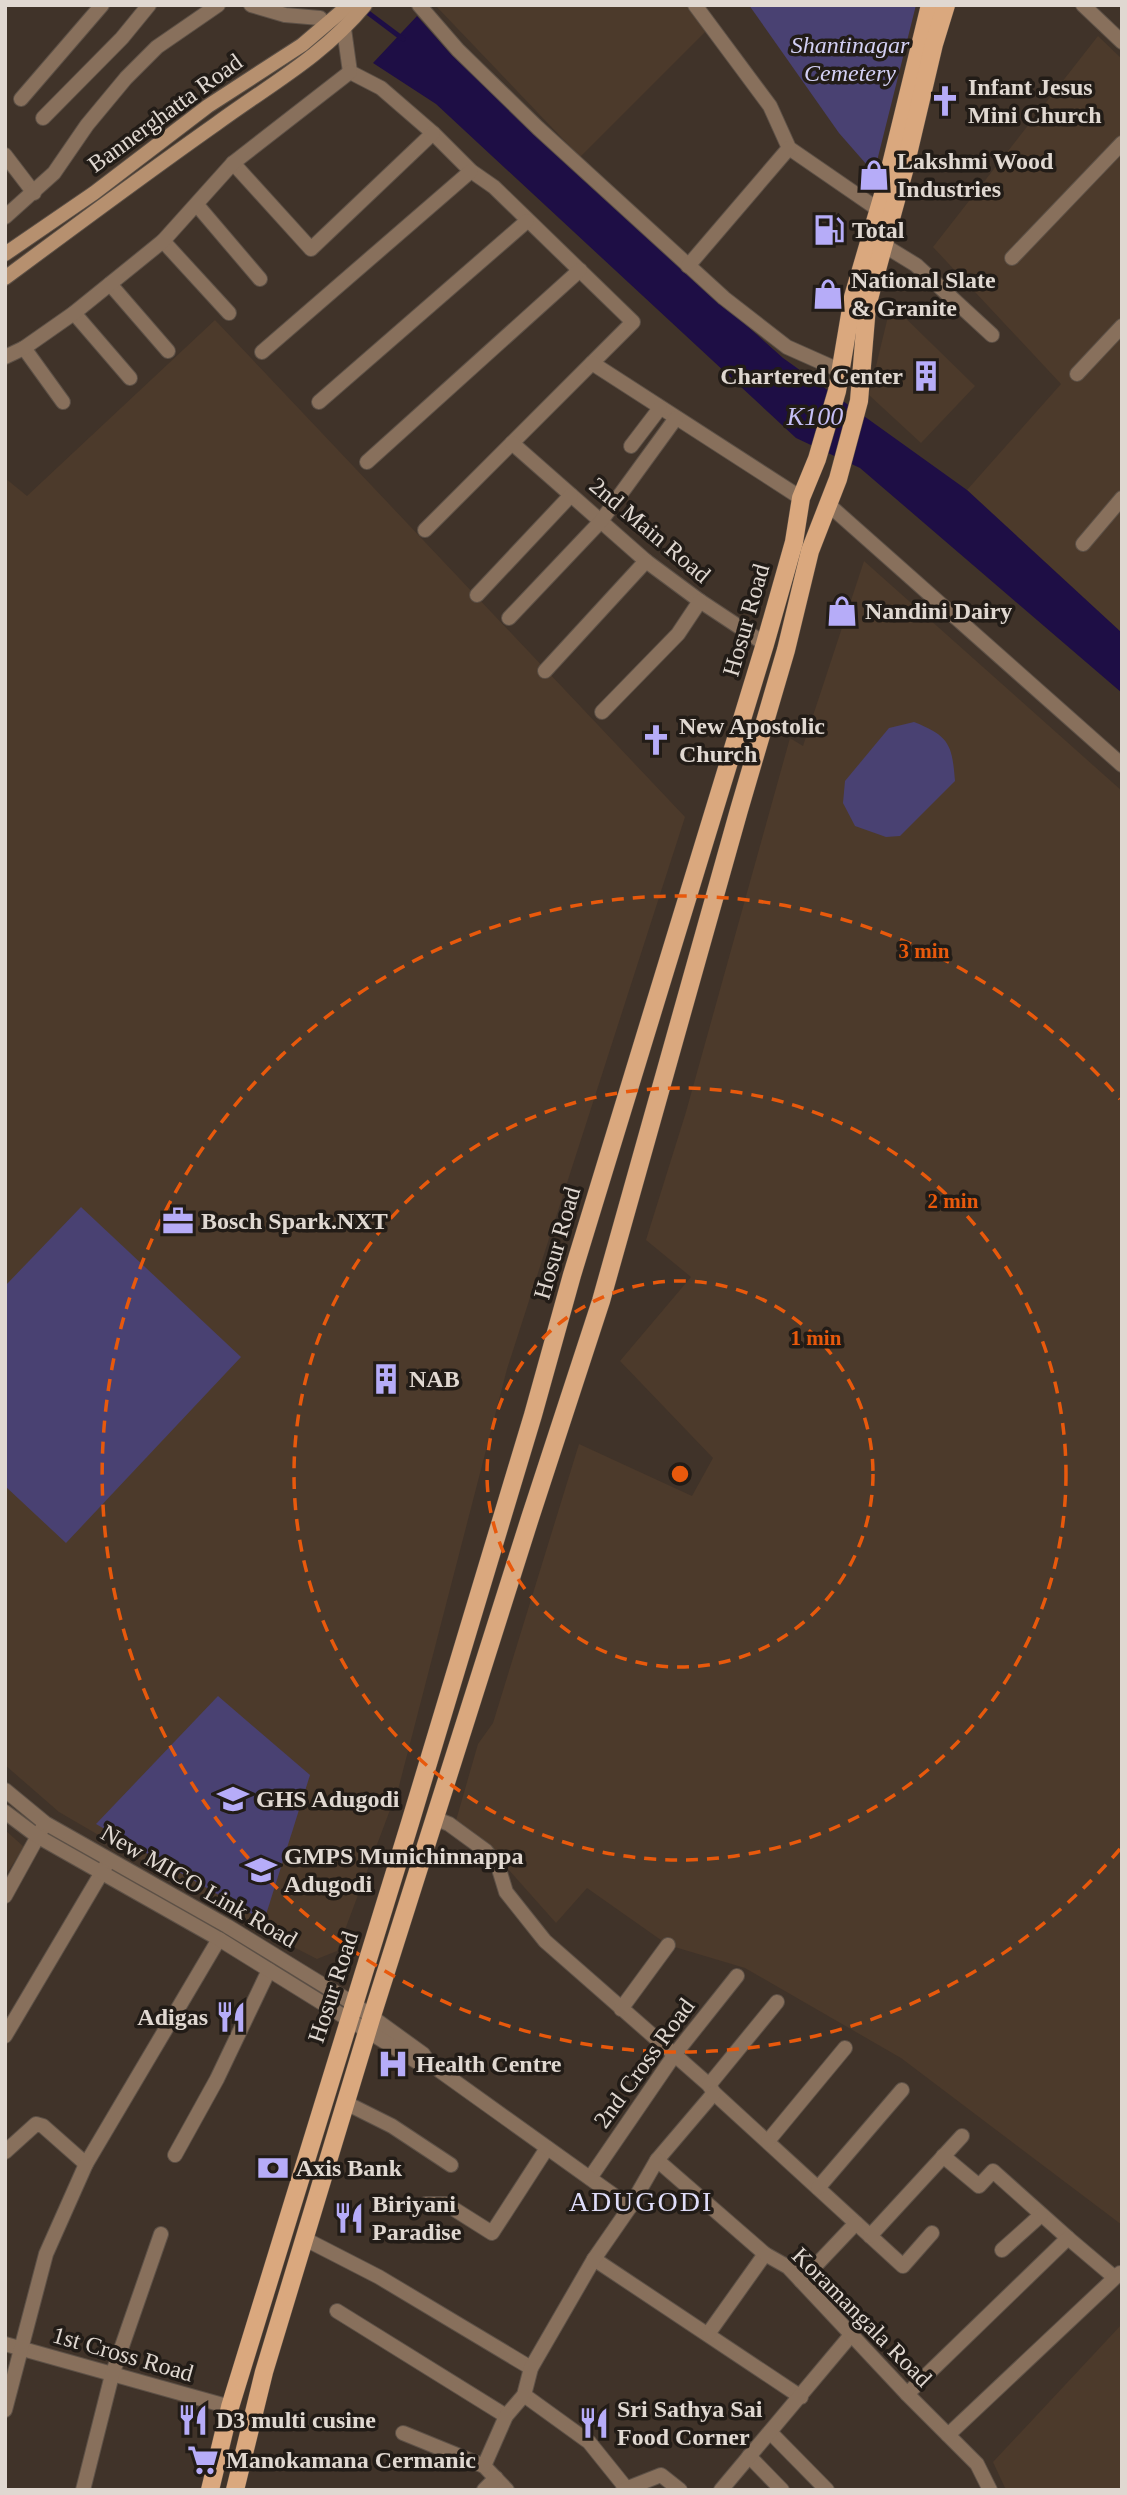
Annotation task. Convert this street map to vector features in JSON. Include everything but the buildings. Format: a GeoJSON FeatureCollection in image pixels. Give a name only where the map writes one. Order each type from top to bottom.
{"type":"FeatureCollection","features":[{"type":"Feature","properties":{"kind":"main road"},"geometry":{"type":"LineString","coordinates":[[320,18],[343,15],[365,5]]}},
{"type":"Feature","properties":{"kind":"main road","name":"Hosur Road"},"geometry":{"type":"LineString","coordinates":[[210,2490],[230,2407],[526,1439],[572,1275],[765,644],[794,542],[802,498],[817,458],[841,371],[853,297],[879,210],[930,5]]}},
{"type":"Feature","properties":{"kind":"main road","name":"Hosur Road"},"geometry":{"type":"LineString","coordinates":[[235,2490],[264,2372],[370,2025],[601,1301],[786,650],[810,551],[829,505],[859,401],[867,306],[885,246],[946,5]]}},
{"type":"Feature","properties":{"kind":"main road"},"geometry":{"type":"LineString","coordinates":[[5,278],[216,123],[323,49],[343,15]]}},
{"type":"Feature","properties":{"kind":"main road","name":"Bannerghatta Road"},"geometry":{"type":"LineString","coordinates":[[5,254],[94,193],[208,106],[343,15]]}},
{"type":"Feature","properties":{"kind":"street"},"geometry":{"type":"LineString","coordinates":[[21,99],[102,5]]}},
{"type":"Feature","properties":{"kind":"street"},"geometry":{"type":"LineString","coordinates":[[43,118],[122,38],[149,5]]}},
{"type":"Feature","properties":{"kind":"street"},"geometry":{"type":"LineString","coordinates":[[5,216],[54,173],[126,78],[157,47],[218,5]]}},
{"type":"Feature","properties":{"kind":"street"},"geometry":{"type":"LineString","coordinates":[[251,5],[285,15],[320,18]]}},
{"type":"Feature","properties":{"kind":"street"},"geometry":{"type":"LineString","coordinates":[[419,5],[458,50],[538,128],[724,298],[787,346],[841,371]]}},
{"type":"Feature","properties":{"kind":"street"},"geometry":{"type":"LineString","coordinates":[[695,5],[770,106],[789,148],[879,210]]}},
{"type":"Feature","properties":{"kind":"street"},"geometry":{"type":"LineString","coordinates":[[1083,5],[1122,42]]}},
{"type":"Feature","properties":{"kind":"street"},"geometry":{"type":"LineString","coordinates":[[343,15],[350,72]]}},
{"type":"Feature","properties":{"kind":"street"},"geometry":{"type":"LineString","coordinates":[[350,72],[381,88],[433,133],[471,171],[494,187],[633,322],[425,530]]}},
{"type":"Feature","properties":{"kind":"street"},"geometry":{"type":"LineString","coordinates":[[5,357],[24,348],[74,313],[163,241],[233,163],[350,72]]}},
{"type":"Feature","properties":{"kind":"street"},"geometry":{"type":"LineString","coordinates":[[233,163],[311,249],[433,133]]}},
{"type":"Feature","properties":{"kind":"street"},"geometry":{"type":"LineString","coordinates":[[1012,258],[1122,144]]}},
{"type":"Feature","properties":{"kind":"street"},"geometry":{"type":"LineString","coordinates":[[688,266],[789,148]]}},
{"type":"Feature","properties":{"kind":"street"},"geometry":{"type":"LineString","coordinates":[[5,155],[34,193]]}},
{"type":"Feature","properties":{"kind":"street"},"geometry":{"type":"LineString","coordinates":[[262,352],[471,171]]}},
{"type":"Feature","properties":{"kind":"street"},"geometry":{"type":"LineString","coordinates":[[197,205],[260,279]]}},
{"type":"Feature","properties":{"kind":"street"},"geometry":{"type":"LineString","coordinates":[[319,402],[527,220]]}},
{"type":"Feature","properties":{"kind":"street"},"geometry":{"type":"LineString","coordinates":[[163,241],[229,313]]}},
{"type":"Feature","properties":{"kind":"street"},"geometry":{"type":"LineString","coordinates":[[885,246],[916,265],[992,335]]}},
{"type":"Feature","properties":{"kind":"street"},"geometry":{"type":"LineString","coordinates":[[367,463],[580,270]]}},
{"type":"Feature","properties":{"kind":"street"},"geometry":{"type":"LineString","coordinates":[[110,284],[168,351]]}},
{"type":"Feature","properties":{"kind":"street"},"geometry":{"type":"LineString","coordinates":[[74,313],[130,377]]}},
{"type":"Feature","properties":{"kind":"street"},"geometry":{"type":"LineString","coordinates":[[1077,374],[1122,326]]}},
{"type":"Feature","properties":{"kind":"street"},"geometry":{"type":"LineString","coordinates":[[24,348],[63,402]]}},
{"type":"Feature","properties":{"kind":"street"},"geometry":{"type":"LineString","coordinates":[[592,363],[802,498]]}},
{"type":"Feature","properties":{"kind":"street"},"geometry":{"type":"LineString","coordinates":[[631,446],[660,408]]}},
{"type":"Feature","properties":{"kind":"street"},"geometry":{"type":"LineString","coordinates":[[509,618],[601,521],[676,418]]}},
{"type":"Feature","properties":{"kind":"street","name":"2nd Main Road"},"geometry":{"type":"LineString","coordinates":[[512,443],[646,561],[765,644]]}},
{"type":"Feature","properties":{"kind":"street"},"geometry":{"type":"LineString","coordinates":[[477,595],[571,495]]}},
{"type":"Feature","properties":{"kind":"street"},"geometry":{"type":"LineString","coordinates":[[1083,544],[1122,498]]}},
{"type":"Feature","properties":{"kind":"street"},"geometry":{"type":"LineString","coordinates":[[829,505],[1122,765]]}},
{"type":"Feature","properties":{"kind":"street"},"geometry":{"type":"LineString","coordinates":[[545,671],[646,561]]}},
{"type":"Feature","properties":{"kind":"street"},"geometry":{"type":"LineString","coordinates":[[602,712],[678,634],[700,601]]}},
{"type":"Feature","properties":{"kind":"street","name":"New MICO Link Road"},"geometry":{"type":"LineString","coordinates":[[5,1790],[45,1823],[219,1940],[352,2011]]}},
{"type":"Feature","properties":{"kind":"street","name":"New MICO Link Road"},"geometry":{"type":"LineString","coordinates":[[5,1812],[37,1836],[106,1865],[227,1926],[352,2011],[419,2063],[429,2063],[630,2207]]}},
{"type":"Feature","properties":{"kind":"street"},"geometry":{"type":"LineString","coordinates":[[435,1818],[449,1824],[486,1851],[498,1866],[506,1892],[545,1941],[675,2054],[903,2266],[932,2233]]}},
{"type":"Feature","properties":{"kind":"street"},"geometry":{"type":"LineString","coordinates":[[5,1896],[45,1823]]}},
{"type":"Feature","properties":{"kind":"street"},"geometry":{"type":"LineString","coordinates":[[5,2036],[106,1865]]}},
{"type":"Feature","properties":{"kind":"street"},"geometry":{"type":"LineString","coordinates":[[5,2410],[46,2254],[86,2164],[219,1940]]}},
{"type":"Feature","properties":{"kind":"street"},"geometry":{"type":"LineString","coordinates":[[621,2009],[668,1945]]}},
{"type":"Feature","properties":{"kind":"street"},"geometry":{"type":"LineString","coordinates":[[175,2155],[217,2079],[269,1969]]}},
{"type":"Feature","properties":{"kind":"street","name":"2nd Cross Road"},"geometry":{"type":"LineString","coordinates":[[590,2178],[675,2054],[737,1976]]}},
{"type":"Feature","properties":{"kind":"street"},"geometry":{"type":"LineString","coordinates":[[484,2466],[506,2416],[524,2395],[531,2368],[594,2259],[630,2207],[657,2160],[777,2001]]}},
{"type":"Feature","properties":{"kind":"street"},"geometry":{"type":"LineString","coordinates":[[768,2141],[845,2048]]}},
{"type":"Feature","properties":{"kind":"street"},"geometry":{"type":"LineString","coordinates":[[818,2188],[902,2090]]}},
{"type":"Feature","properties":{"kind":"street"},"geometry":{"type":"LineString","coordinates":[[346,2103],[401,2131],[451,2165]]}},
{"type":"Feature","properties":{"kind":"street"},"geometry":{"type":"LineString","coordinates":[[5,2152],[29,2127],[36,2124],[43,2126],[86,2164]]}},
{"type":"Feature","properties":{"kind":"street"},"geometry":{"type":"LineString","coordinates":[[870,2236],[962,2136]]}},
{"type":"Feature","properties":{"kind":"street"},"geometry":{"type":"LineString","coordinates":[[426,2204],[446,2204],[492,2233],[547,2148]]}},
{"type":"Feature","properties":{"kind":"street"},"geometry":{"type":"LineString","coordinates":[[943,2156],[979,2186],[993,2171],[1068,2238],[1118,2274],[948,2434]]}},
{"type":"Feature","properties":{"kind":"street","name":"Koramangala Road"},"geometry":{"type":"LineString","coordinates":[[657,2160],[765,2254],[788,2267],[977,2464],[990,2490]]}},
{"type":"Feature","properties":{"kind":"street"},"geometry":{"type":"LineString","coordinates":[[1002,2250],[1041,2215]]}},
{"type":"Feature","properties":{"kind":"street"},"geometry":{"type":"LineString","coordinates":[[801,2281],[856,2223]]}},
{"type":"Feature","properties":{"kind":"street"},"geometry":{"type":"LineString","coordinates":[[83,2490],[112,2375],[161,2234]]}},
{"type":"Feature","properties":{"kind":"street"},"geometry":{"type":"LineString","coordinates":[[907,2394],[1068,2238]]}},
{"type":"Feature","properties":{"kind":"street"},"geometry":{"type":"LineString","coordinates":[[305,2239],[379,2277],[531,2368]]}},
{"type":"Feature","properties":{"kind":"street"},"geometry":{"type":"LineString","coordinates":[[708,2334],[765,2254]]}},
{"type":"Feature","properties":{"kind":"street"},"geometry":{"type":"LineString","coordinates":[[594,2259],[801,2397]]}},
{"type":"Feature","properties":{"kind":"street"},"geometry":{"type":"LineString","coordinates":[[337,2311],[506,2416]]}},
{"type":"Feature","properties":{"kind":"street"},"geometry":{"type":"LineString","coordinates":[[729,2487],[749,2456],[851,2335]]}},
{"type":"Feature","properties":{"kind":"street","name":"1st Cross Road"},"geometry":{"type":"LineString","coordinates":[[5,2344],[230,2407]]}},
{"type":"Feature","properties":{"kind":"street"},"geometry":{"type":"LineString","coordinates":[[524,2395],[589,2442],[625,2489],[661,2475],[680,2490]]}},
{"type":"Feature","properties":{"kind":"street"},"geometry":{"type":"LineString","coordinates":[[770,2432],[827,2490]]}},
{"type":"Feature","properties":{"kind":"street"},"geometry":{"type":"LineString","coordinates":[[402,2433],[484,2466],[507,2490]]}},
{"type":"Feature","properties":{"kind":"street"},"geometry":{"type":"LineString","coordinates":[[749,2456],[782,2490]]}},
{"type":"Feature","properties":{"kind":"street"},"geometry":{"type":"LineString","coordinates":[[484,2490],[496,2478]]}},
{"type":"Feature","properties":{"kind":"shaded area"},"geometry":{"type":"Polygon","coordinates":[[[435,5],[693,5],[708,29],[580,157],[435,5]]]}},
{"type":"Feature","properties":{"kind":"shaded area"},"geometry":{"type":"Polygon","coordinates":[[[1098,36],[1122,59],[1122,633],[967,490],[1061,384],[933,247],[1098,36]]]}},
{"type":"Feature","properties":{"kind":"shaded area"},"geometry":{"type":"Polygon","coordinates":[[[891,304],[975,386],[921,443],[869,395],[891,304]]]}},
{"type":"Feature","properties":{"kind":"shaded area"},"geometry":{"type":"Polygon","coordinates":[[[215,320],[685,817],[507,1369],[399,1786],[337,1951],[317,1959],[270,1935],[59,1812],[5,1765],[5,478],[27,496],[215,320]]]}},
{"type":"Feature","properties":{"kind":"shaded area"},"geometry":{"type":"Polygon","coordinates":[[[864,561],[1122,791],[1122,2225],[901,2058],[745,1968],[668,1945],[587,1888],[556,1923],[491,1850],[455,1824],[478,1744],[493,1723],[579,1444],[692,1496],[713,1458],[620,1361],[691,1277],[646,1240],[686,1112],[790,738],[803,746],[864,561]]]}},
{"type":"Feature","properties":{"kind":"shaded area"},"geometry":{"type":"Polygon","coordinates":[[[5,1830],[24,1847],[5,1876],[5,1830]]]}},
{"type":"Feature","properties":{"kind":"shaded area"},"geometry":{"type":"Polygon","coordinates":[[[1122,2324],[1122,2490],[1006,2490],[993,2462],[1122,2324]]]}},
{"type":"Feature","properties":{"kind":"green space","name":"Shantinagar Cemetery"},"geometry":{"type":"Polygon","coordinates":[[[749,5],[916,5],[874,173],[839,133],[749,5]]]}},
{"type":"Feature","properties":{"kind":"green space"},"geometry":{"type":"Polygon","coordinates":[[[914,722],[942,737],[950,750],[955,781],[900,836],[886,837],[855,826],[843,803],[845,781],[889,728],[914,722]]]}},
{"type":"Feature","properties":{"kind":"green space"},"geometry":{"type":"Polygon","coordinates":[[[81,1207],[241,1357],[66,1543],[5,1486],[5,1286],[81,1207]]]}},
{"type":"Feature","properties":{"kind":"green space"},"geometry":{"type":"Polygon","coordinates":[[[218,1696],[310,1775],[264,1921],[96,1824],[218,1696]]]}},
{"type":"Feature","properties":{"kind":"water","name":"K100"},"geometry":{"type":"Polygon","coordinates":[[[417,16],[449,52],[783,358],[967,490],[1122,633],[1122,693],[860,468],[796,438],[436,104],[373,63],[417,16]]]}},
{"type":"Feature","properties":{"kind":"waterway","name":"K100"},"geometry":{"type":"LineString","coordinates":[[363,9],[403,39]]}},
{"type":"Feature","properties":{"kind":"place","name":"Infant Jesus Mini Church"},"geometry":{"type":"Point","coordinates":[945,101]}},
{"type":"Feature","properties":{"kind":"place","name":"Lakshmi Wood Industries"},"geometry":{"type":"Point","coordinates":[874,175]}},
{"type":"Feature","properties":{"kind":"place","name":"Total"},"geometry":{"type":"Point","coordinates":[829,230]}},
{"type":"Feature","properties":{"kind":"place","name":"National Slate & Granite"},"geometry":{"type":"Point","coordinates":[828,294]}},
{"type":"Feature","properties":{"kind":"place","name":"Chartered Center"},"geometry":{"type":"Point","coordinates":[926,376]}},
{"type":"Feature","properties":{"kind":"place","name":"Nandini Dairy"},"geometry":{"type":"Point","coordinates":[842,611]}},
{"type":"Feature","properties":{"kind":"place","name":"New Apostolic Church"},"geometry":{"type":"Point","coordinates":[656,740]}},
{"type":"Feature","properties":{"kind":"place","name":"Bosch Spark.NXT"},"geometry":{"type":"Point","coordinates":[178,1221]}},
{"type":"Feature","properties":{"kind":"place","name":"NAB"},"geometry":{"type":"Point","coordinates":[386,1379]}},
{"type":"Feature","properties":{"kind":"place","name":"GHS Adugodi"},"geometry":{"type":"Point","coordinates":[233,1799]}},
{"type":"Feature","properties":{"kind":"place","name":"GMPS Munichinnappa Adugodi"},"geometry":{"type":"Point","coordinates":[261,1870]}},
{"type":"Feature","properties":{"kind":"place","name":"Adigas"},"geometry":{"type":"Point","coordinates":[231,2017]}},
{"type":"Feature","properties":{"kind":"place","name":"Health Centre"},"geometry":{"type":"Point","coordinates":[393,2064]}},
{"type":"Feature","properties":{"kind":"place","name":"Axis Bank"},"geometry":{"type":"Point","coordinates":[273,2168]}},
{"type":"Feature","properties":{"kind":"place","name":"Biriyani Paradise"},"geometry":{"type":"Point","coordinates":[349,2218]}},
{"type":"Feature","properties":{"kind":"place","name":"D3 multi cusine"},"geometry":{"type":"Point","coordinates":[193,2420]}},
{"type":"Feature","properties":{"kind":"place","name":"Sri Sathya Sai Food Corner"},"geometry":{"type":"Point","coordinates":[594,2423]}},
{"type":"Feature","properties":{"kind":"place","name":"Manokamana Cermanic"},"geometry":{"type":"Point","coordinates":[203,2460]}},
{"type":"Feature","properties":{"kind":"district","name":"ADUGODI"},"geometry":{"type":"Point","coordinates":[641,2201]}}]}
